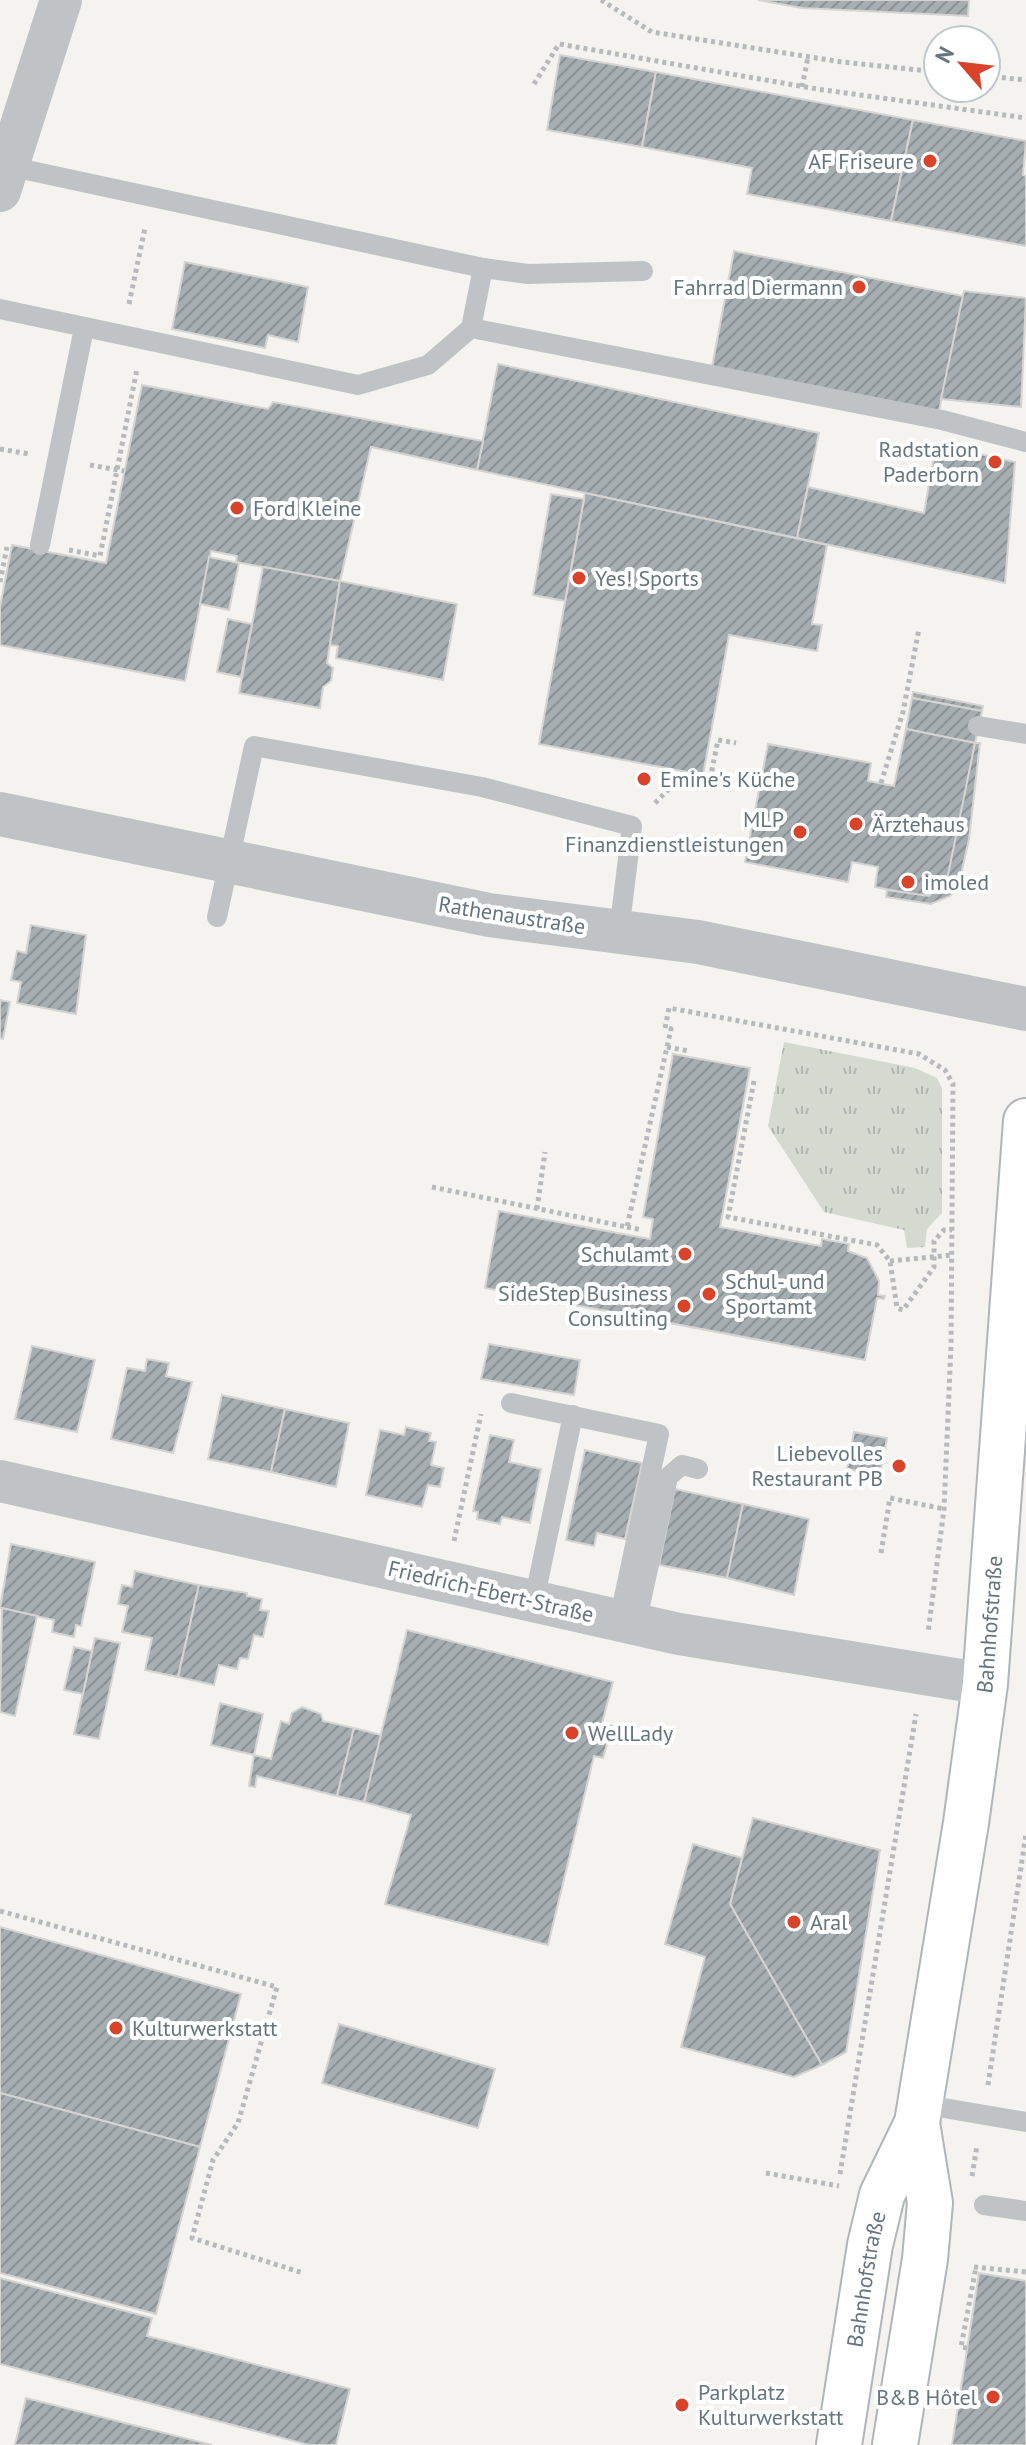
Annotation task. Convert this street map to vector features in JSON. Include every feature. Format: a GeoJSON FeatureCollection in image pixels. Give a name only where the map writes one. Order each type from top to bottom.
{"type":"FeatureCollection","features":[{"type":"Feature","properties":{"kind":"main road","name":"Bahnhofstraße"},"geometry":{"type":"LineString","coordinates":[[839,2445],[870,2245],[882,2195],[919,2113],[966,1823],[985,1684],[1026,1121]]}},
{"type":"Feature","properties":{"kind":"main road","name":"Bahnhofstraße"},"geometry":{"type":"LineString","coordinates":[[895,2445],[925,2259],[930,2203],[919,2113]]}},
{"type":"Feature","properties":{"kind":"street"},"geometry":{"type":"LineString","coordinates":[[4,179],[61,0]]}},
{"type":"Feature","properties":{"kind":"street","name":"Rathenaustraße"},"geometry":{"type":"LineString","coordinates":[[0,814],[489,915],[698,942],[1026,1009]]}},
{"type":"Feature","properties":{"kind":"street","name":"Friedrich-Ebert-Straße"},"geometry":{"type":"LineString","coordinates":[[0,1481],[627,1622],[985,1684]]}},
{"type":"Feature","properties":{"kind":"lane"},"geometry":{"type":"LineString","coordinates":[[4,179],[483,268],[528,274],[643,271]]}},
{"type":"Feature","properties":{"kind":"lane"},"geometry":{"type":"LineString","coordinates":[[0,309],[358,385],[428,365],[471,328],[483,268]]}},
{"type":"Feature","properties":{"kind":"lane"},"geometry":{"type":"LineString","coordinates":[[40,545],[84,328]]}},
{"type":"Feature","properties":{"kind":"lane"},"geometry":{"type":"LineString","coordinates":[[471,328],[928,417],[1026,442]]}},
{"type":"Feature","properties":{"kind":"lane"},"geometry":{"type":"LineString","coordinates":[[978,726],[1026,734]]}},
{"type":"Feature","properties":{"kind":"lane"},"geometry":{"type":"LineString","coordinates":[[217,917],[232,860],[254,746],[482,787],[632,826],[619,932]]}},
{"type":"Feature","properties":{"kind":"lane"},"geometry":{"type":"LineString","coordinates":[[511,1403],[659,1434],[627,1622]]}},
{"type":"Feature","properties":{"kind":"lane"},"geometry":{"type":"LineString","coordinates":[[534,1601],[573,1415]]}},
{"type":"Feature","properties":{"kind":"lane"},"geometry":{"type":"LineString","coordinates":[[627,1622],[668,1477],[682,1465],[698,1469]]}},
{"type":"Feature","properties":{"kind":"lane"},"geometry":{"type":"LineString","coordinates":[[919,2113],[1026,2122]]}},
{"type":"Feature","properties":{"kind":"lane"},"geometry":{"type":"LineString","coordinates":[[984,2205],[1026,2211]]}},
{"type":"Feature","properties":{"kind":"path"},"geometry":{"type":"LineString","coordinates":[[601,0],[652,32],[808,57],[922,70]]}},
{"type":"Feature","properties":{"kind":"path"},"geometry":{"type":"LineString","coordinates":[[534,84],[559,44],[802,87],[1026,118]]}},
{"type":"Feature","properties":{"kind":"path"},"geometry":{"type":"LineString","coordinates":[[802,87],[808,57]]}},
{"type":"Feature","properties":{"kind":"path"},"geometry":{"type":"LineString","coordinates":[[1002,78],[1026,80]]}},
{"type":"Feature","properties":{"kind":"path"},"geometry":{"type":"LineString","coordinates":[[121,336],[141,248]]}},
{"type":"Feature","properties":{"kind":"path"},"geometry":{"type":"LineString","coordinates":[[0,582],[9,539],[100,556],[142,340]]}},
{"type":"Feature","properties":{"kind":"path"},"geometry":{"type":"LineString","coordinates":[[881,783],[903,712],[919,629]]}},
{"type":"Feature","properties":{"kind":"path"},"geometry":{"type":"LineString","coordinates":[[632,826],[675,783],[708,789],[718,740],[736,743]]}},
{"type":"Feature","properties":{"kind":"path"},"geometry":{"type":"LineString","coordinates":[[627,1227],[671,1029],[665,1028],[669,1008],[919,1054],[935,1062],[953,1084],[952,1255],[944,1509],[923,1675],[836,2201]]}},
{"type":"Feature","properties":{"kind":"path"},"geometry":{"type":"LineString","coordinates":[[667,1047],[689,1051]]}},
{"type":"Feature","properties":{"kind":"path"},"geometry":{"type":"LineString","coordinates":[[754,1081],[728,1217],[877,1245],[890,1261],[897,1308],[903,1310],[934,1267],[934,1241],[944,1230],[952,1230]]}},
{"type":"Feature","properties":{"kind":"path"},"geometry":{"type":"LineString","coordinates":[[537,1209],[545,1152]]}},
{"type":"Feature","properties":{"kind":"path"},"geometry":{"type":"LineString","coordinates":[[432,1187],[642,1230]]}},
{"type":"Feature","properties":{"kind":"path"},"geometry":{"type":"LineString","coordinates":[[890,1261],[952,1255]]}},
{"type":"Feature","properties":{"kind":"path"},"geometry":{"type":"LineString","coordinates":[[445,1581],[484,1397],[511,1403]]}},
{"type":"Feature","properties":{"kind":"path"},"geometry":{"type":"LineString","coordinates":[[881,1553],[890,1498],[944,1509]]}},
{"type":"Feature","properties":{"kind":"path"},"geometry":{"type":"LineString","coordinates":[[972,2179],[1026,1834]]}},
{"type":"Feature","properties":{"kind":"path"},"geometry":{"type":"LineString","coordinates":[[0,1911],[277,1987],[238,2123],[213,2160],[192,2238],[303,2273]]}},
{"type":"Feature","properties":{"kind":"path"},"geometry":{"type":"LineString","coordinates":[[766,2173],[838,2186]]}},
{"type":"Feature","properties":{"kind":"path"},"geometry":{"type":"LineString","coordinates":[[966,2265],[1026,2272]]}},
{"type":"Feature","properties":{"kind":"path"},"geometry":{"type":"LineString","coordinates":[[967,2348],[961,2347],[976,2267]]}},
{"type":"Feature","properties":{"kind":"green space"},"geometry":{"type":"Polygon","coordinates":[[[784,1042],[915,1068],[937,1078],[942,1088],[942,1213],[927,1229],[925,1247],[907,1248],[904,1230],[824,1212],[768,1126],[784,1042]]]}},
{"type":"Feature","properties":{"kind":"building"},"geometry":{"type":"Polygon","coordinates":[[[758,0],[969,0],[968,16],[802,8],[758,0]]]}},
{"type":"Feature","properties":{"kind":"building"},"geometry":{"type":"Polygon","coordinates":[[[560,55],[656,72],[642,147],[547,130],[560,55]]]}},
{"type":"Feature","properties":{"kind":"building"},"geometry":{"type":"Polygon","coordinates":[[[656,72],[913,120],[891,221],[747,194],[752,168],[642,147],[656,72]]]}},
{"type":"Feature","properties":{"kind":"building"},"geometry":{"type":"Polygon","coordinates":[[[913,120],[1026,141],[1023,175],[1026,176],[1026,246],[891,221],[913,120]]]}},
{"type":"Feature","properties":{"kind":"building"},"geometry":{"type":"Polygon","coordinates":[[[734,251],[963,296],[939,411],[712,367],[734,251]]]}},
{"type":"Feature","properties":{"kind":"building"},"geometry":{"type":"Polygon","coordinates":[[[185,262],[308,287],[298,342],[268,335],[265,348],[172,329],[185,262]]]}},
{"type":"Feature","properties":{"kind":"building"},"geometry":{"type":"Polygon","coordinates":[[[964,291],[1026,298],[1021,407],[941,399],[964,291]]]}},
{"type":"Feature","properties":{"kind":"building"},"geometry":{"type":"Polygon","coordinates":[[[498,364],[819,433],[797,538],[477,470],[498,364]]]}},
{"type":"Feature","properties":{"kind":"building","name":"Ford Kleine"},"geometry":{"type":"Polygon","coordinates":[[[142,385],[268,409],[273,402],[483,441],[477,470],[371,447],[340,581],[236,562],[237,556],[211,551],[185,681],[0,645],[0,607],[12,545],[106,563],[142,385]]]}},
{"type":"Feature","properties":{"kind":"building"},"geometry":{"type":"Polygon","coordinates":[[[936,444],[1015,462],[1005,583],[797,538],[808,487],[924,513],[936,444]]]}},
{"type":"Feature","properties":{"kind":"building"},"geometry":{"type":"Polygon","coordinates":[[[585,493],[827,545],[812,624],[822,625],[817,651],[729,635],[703,775],[539,744],[585,493]]]}},
{"type":"Feature","properties":{"kind":"building"},"geometry":{"type":"Polygon","coordinates":[[[551,494],[584,499],[565,601],[533,595],[551,494]]]}},
{"type":"Feature","properties":{"kind":"building"},"geometry":{"type":"Polygon","coordinates":[[[209,557],[239,563],[229,610],[200,604],[209,557]]]}},
{"type":"Feature","properties":{"kind":"building"},"geometry":{"type":"Polygon","coordinates":[[[263,567],[340,581],[327,663],[333,668],[331,681],[323,687],[320,708],[239,693],[263,567]]]}},
{"type":"Feature","properties":{"kind":"building"},"geometry":{"type":"Polygon","coordinates":[[[340,581],[457,604],[443,680],[336,658],[338,646],[330,645],[340,581]]]}},
{"type":"Feature","properties":{"kind":"building"},"geometry":{"type":"Polygon","coordinates":[[[228,619],[252,624],[241,677],[217,672],[228,619]]]}},
{"type":"Feature","properties":{"kind":"building"},"geometry":{"type":"Polygon","coordinates":[[[913,692],[983,706],[982,711],[912,698],[913,692]]]}},
{"type":"Feature","properties":{"kind":"building"},"geometry":{"type":"Polygon","coordinates":[[[912,698],[982,711],[975,743],[906,729],[912,698]]]}},
{"type":"Feature","properties":{"kind":"building","name":"Ärztehaus"},"geometry":{"type":"Polygon","coordinates":[[[906,729],[975,743],[951,869],[937,893],[921,896],[875,887],[878,867],[852,862],[848,882],[745,862],[768,744],[871,763],[868,781],[894,786],[906,729]]]}},
{"type":"Feature","properties":{"kind":"building"},"geometry":{"type":"Polygon","coordinates":[[[975,743],[980,743],[969,839],[958,888],[950,896],[931,904],[886,897],[887,890],[929,896],[947,880],[975,743]]]}},
{"type":"Feature","properties":{"kind":"building"},"geometry":{"type":"Polygon","coordinates":[[[31,925],[86,935],[76,1014],[17,1003],[21,982],[11,980],[17,951],[26,953],[31,925]]]}},
{"type":"Feature","properties":{"kind":"building"},"geometry":{"type":"Polygon","coordinates":[[[0,1000],[10,1002],[3,1039],[0,1038],[0,1000]]]}},
{"type":"Feature","properties":{"kind":"building"},"geometry":{"type":"Polygon","coordinates":[[[673,1054],[750,1068],[720,1227],[821,1246],[822,1239],[849,1244],[848,1251],[867,1258],[879,1281],[878,1295],[885,1296],[884,1299],[877,1298],[865,1360],[485,1288],[499,1211],[650,1239],[653,1219],[643,1217],[673,1054]]]}},
{"type":"Feature","properties":{"kind":"building"},"geometry":{"type":"Polygon","coordinates":[[[489,1344],[580,1360],[574,1395],[481,1379],[489,1344]]]}},
{"type":"Feature","properties":{"kind":"building"},"geometry":{"type":"Polygon","coordinates":[[[32,1346],[95,1360],[77,1432],[15,1419],[32,1346]]]}},
{"type":"Feature","properties":{"kind":"building"},"geometry":{"type":"Polygon","coordinates":[[[147,1359],[169,1363],[166,1376],[192,1382],[173,1453],[111,1439],[127,1368],[145,1371],[147,1359]]]}},
{"type":"Feature","properties":{"kind":"building"},"geometry":{"type":"Polygon","coordinates":[[[222,1395],[285,1409],[271,1472],[208,1459],[222,1395]]]}},
{"type":"Feature","properties":{"kind":"building"},"geometry":{"type":"Polygon","coordinates":[[[285,1409],[349,1423],[336,1487],[271,1472],[285,1409]]]}},
{"type":"Feature","properties":{"kind":"building"},"geometry":{"type":"Polygon","coordinates":[[[406,1427],[431,1433],[429,1441],[436,1442],[431,1465],[444,1468],[440,1487],[428,1485],[422,1507],[366,1495],[380,1430],[404,1435],[406,1427]]]}},
{"type":"Feature","properties":{"kind":"building"},"geometry":{"type":"Polygon","coordinates":[[[854,1432],[887,1438],[880,1475],[847,1469],[854,1432]]]}},
{"type":"Feature","properties":{"kind":"building"},"geometry":{"type":"Polygon","coordinates":[[[490,1435],[514,1440],[509,1462],[541,1469],[530,1523],[502,1517],[500,1524],[477,1519],[478,1512],[473,1511],[490,1435]]]}},
{"type":"Feature","properties":{"kind":"building"},"geometry":{"type":"Polygon","coordinates":[[[585,1450],[642,1463],[625,1539],[597,1533],[594,1546],[566,1540],[585,1450]]]}},
{"type":"Feature","properties":{"kind":"building"},"geometry":{"type":"Polygon","coordinates":[[[675,1489],[743,1504],[727,1578],[659,1565],[675,1489]]]}},
{"type":"Feature","properties":{"kind":"building"},"geometry":{"type":"Polygon","coordinates":[[[743,1504],[809,1519],[794,1595],[727,1578],[743,1504]]]}},
{"type":"Feature","properties":{"kind":"building"},"geometry":{"type":"Polygon","coordinates":[[[11,1544],[95,1562],[81,1626],[76,1625],[74,1637],[52,1632],[54,1620],[0,1608],[11,1544]]]}},
{"type":"Feature","properties":{"kind":"building"},"geometry":{"type":"Polygon","coordinates":[[[135,1571],[199,1585],[178,1677],[145,1670],[152,1638],[122,1632],[128,1606],[118,1604],[122,1585],[132,1587],[135,1571]]]}},
{"type":"Feature","properties":{"kind":"building"},"geometry":{"type":"Polygon","coordinates":[[[199,1585],[247,1593],[247,1596],[262,1599],[260,1610],[269,1611],[263,1637],[254,1635],[248,1659],[240,1658],[237,1669],[219,1665],[214,1685],[178,1677],[199,1585]]]}},
{"type":"Feature","properties":{"kind":"building"},"geometry":{"type":"Polygon","coordinates":[[[2,1608],[37,1616],[15,1716],[0,1712],[2,1608]]]}},
{"type":"Feature","properties":{"kind":"building"},"geometry":{"type":"Polygon","coordinates":[[[407,1630],[613,1682],[602,1723],[612,1726],[603,1758],[594,1756],[548,1945],[385,1904],[411,1815],[364,1802],[407,1630]]]}},
{"type":"Feature","properties":{"kind":"building"},"geometry":{"type":"Polygon","coordinates":[[[95,1638],[120,1643],[99,1739],[74,1734],[95,1638]]]}},
{"type":"Feature","properties":{"kind":"building"},"geometry":{"type":"Polygon","coordinates":[[[74,1647],[92,1651],[83,1694],[64,1690],[74,1647]]]}},
{"type":"Feature","properties":{"kind":"building"},"geometry":{"type":"Polygon","coordinates":[[[220,1703],[263,1714],[254,1755],[211,1745],[220,1703]]]}},
{"type":"Feature","properties":{"kind":"building"},"geometry":{"type":"Polygon","coordinates":[[[302,1707],[321,1714],[323,1721],[354,1728],[337,1796],[257,1776],[255,1787],[249,1786],[254,1755],[271,1759],[281,1721],[289,1724],[292,1713],[302,1707]]]}},
{"type":"Feature","properties":{"kind":"building"},"geometry":{"type":"Polygon","coordinates":[[[354,1728],[381,1735],[364,1802],[337,1796],[354,1728]]]}},
{"type":"Feature","properties":{"kind":"building"},"geometry":{"type":"Polygon","coordinates":[[[753,1818],[880,1850],[846,2052],[822,2065],[730,1904],[753,1818]]]}},
{"type":"Feature","properties":{"kind":"building"},"geometry":{"type":"Polygon","coordinates":[[[693,1844],[742,1858],[730,1904],[822,2065],[794,2077],[681,2047],[705,1957],[665,1944],[693,1844]]]}},
{"type":"Feature","properties":{"kind":"building","name":"Kulturwerkstatt"},"geometry":{"type":"Polygon","coordinates":[[[0,1927],[241,1994],[200,2147],[0,2093],[0,1927]]]}},
{"type":"Feature","properties":{"kind":"building"},"geometry":{"type":"Polygon","coordinates":[[[339,2024],[495,2069],[478,2128],[322,2083],[339,2024]]]}},
{"type":"Feature","properties":{"kind":"building"},"geometry":{"type":"Polygon","coordinates":[[[0,2093],[200,2147],[156,2314],[0,2273],[0,2093]]]}},
{"type":"Feature","properties":{"kind":"building","name":"B&B Hôtel"},"geometry":{"type":"Polygon","coordinates":[[[979,2273],[1026,2281],[1026,2445],[952,2445],[979,2273]]]}},
{"type":"Feature","properties":{"kind":"building"},"geometry":{"type":"Polygon","coordinates":[[[0,2278],[152,2318],[147,2336],[350,2389],[336,2445],[309,2445],[0,2364],[0,2278]]]}},
{"type":"Feature","properties":{"kind":"building"},"geometry":{"type":"Polygon","coordinates":[[[26,2398],[212,2445],[15,2445],[26,2398]]]}},
{"type":"Feature","properties":{"kind":"place","name":"AF Friseure"},"geometry":{"type":"Point","coordinates":[930,161]}},
{"type":"Feature","properties":{"kind":"place","name":"Fahrrad Diermann"},"geometry":{"type":"Point","coordinates":[859,287]}},
{"type":"Feature","properties":{"kind":"place","name":"Radstation Paderborn"},"geometry":{"type":"Point","coordinates":[995,462]}},
{"type":"Feature","properties":{"kind":"place","name":"Ford Kleine"},"geometry":{"type":"Point","coordinates":[237,508]}},
{"type":"Feature","properties":{"kind":"place","name":"Yes! Sports"},"geometry":{"type":"Point","coordinates":[579,578]}},
{"type":"Feature","properties":{"kind":"place","name":"Emine's Küche"},"geometry":{"type":"Point","coordinates":[644,779]}},
{"type":"Feature","properties":{"kind":"place","name":"Ärztehaus"},"geometry":{"type":"Point","coordinates":[856,824]}},
{"type":"Feature","properties":{"kind":"place","name":"MLP Finanzdienstleistungen"},"geometry":{"type":"Point","coordinates":[800,832]}},
{"type":"Feature","properties":{"kind":"place","name":"imoled"},"geometry":{"type":"Point","coordinates":[908,882]}},
{"type":"Feature","properties":{"kind":"place","name":"Schulamt"},"geometry":{"type":"Point","coordinates":[685,1254]}},
{"type":"Feature","properties":{"kind":"place","name":"Schul- und Sportamt"},"geometry":{"type":"Point","coordinates":[709,1294]}},
{"type":"Feature","properties":{"kind":"place","name":"SideStep Business Consulting"},"geometry":{"type":"Point","coordinates":[684,1306]}},
{"type":"Feature","properties":{"kind":"place","name":"Liebevolles Restaurant PB"},"geometry":{"type":"Point","coordinates":[899,1466]}},
{"type":"Feature","properties":{"kind":"place","name":"WellLady"},"geometry":{"type":"Point","coordinates":[572,1733]}},
{"type":"Feature","properties":{"kind":"place","name":"Aral"},"geometry":{"type":"Point","coordinates":[794,1922]}},
{"type":"Feature","properties":{"kind":"place","name":"Kulturwerkstatt"},"geometry":{"type":"Point","coordinates":[116,2028]}},
{"type":"Feature","properties":{"kind":"place","name":"B&B Hôtel"},"geometry":{"type":"Point","coordinates":[993,2397]}},
{"type":"Feature","properties":{"kind":"place","name":"Parkplatz Kulturwerkstatt"},"geometry":{"type":"Point","coordinates":[682,2405]}}]}
